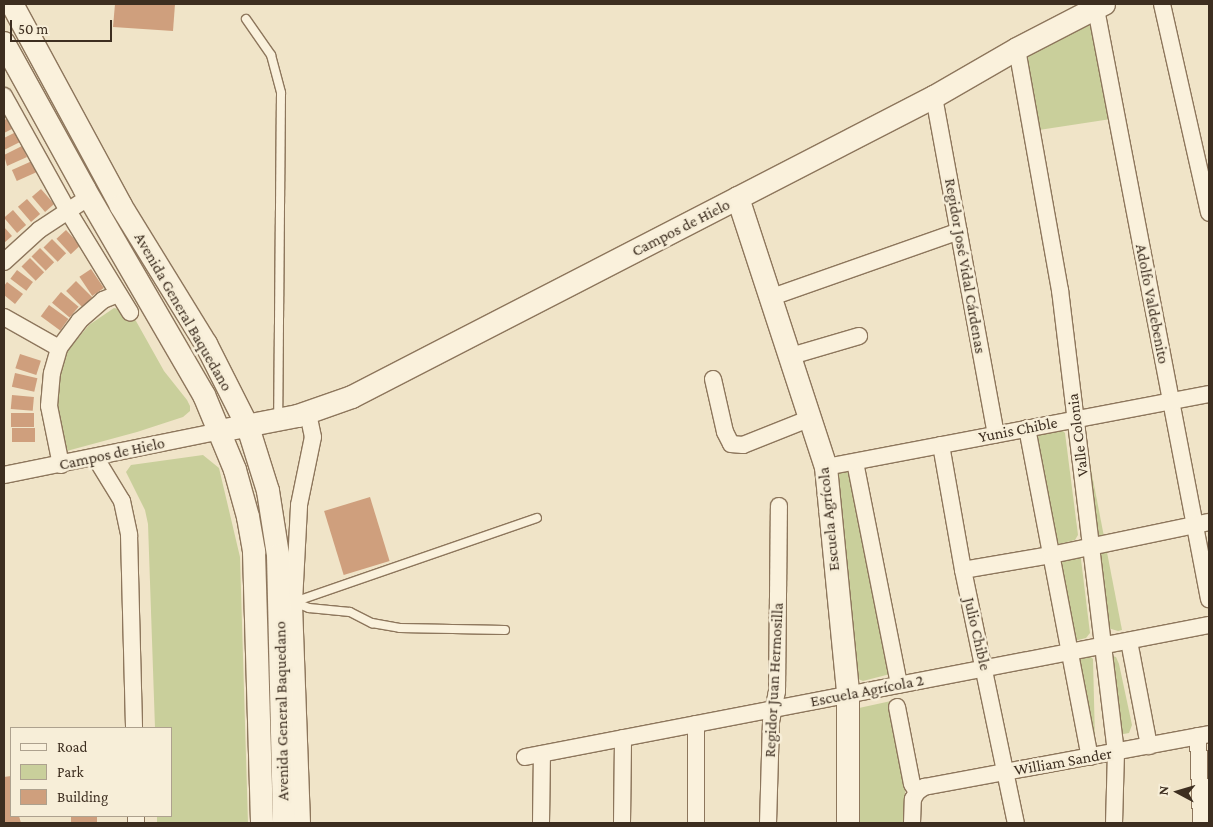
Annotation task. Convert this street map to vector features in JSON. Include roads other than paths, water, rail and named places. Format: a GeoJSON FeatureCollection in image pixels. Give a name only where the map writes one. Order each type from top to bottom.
{"type":"FeatureCollection","features":[{"type":"Feature","properties":{"kind":"main road","name":"Avenida General Baquedano"},"geometry":{"type":"LineString","coordinates":[[12,4],[121,206],[206,344],[248,427],[268,491],[278,555],[284,823]]}},
{"type":"Feature","properties":{"kind":"main road","name":"Campos de Hielo"},"geometry":{"type":"LineString","coordinates":[[220,431],[248,427],[308,413],[352,397],[934,97],[1017,49],[1100,6]]}},
{"type":"Feature","properties":{"kind":"main road","name":"Avenida General Baquedano"},"geometry":{"type":"LineString","coordinates":[[4,43],[89,197],[204,395],[220,431],[248,517],[254,552],[262,823]]}},
{"type":"Feature","properties":{"kind":"main road","name":"Escuela Agrícola"},"geometry":{"type":"LineString","coordinates":[[738,198],[772,297],[826,467],[848,693],[848,823]]}},
{"type":"Feature","properties":{"kind":"street"},"geometry":{"type":"LineString","coordinates":[[1162,4],[1209,213]]}},
{"type":"Feature","properties":{"kind":"street","name":"Adolfo Valdebenito"},"geometry":{"type":"LineString","coordinates":[[1100,6],[1171,401],[1202,524],[1209,599]]}},
{"type":"Feature","properties":{"kind":"street","name":"Valle Colonia"},"geometry":{"type":"LineString","coordinates":[[1017,49],[1060,290],[1116,752],[1114,823]]}},
{"type":"Feature","properties":{"kind":"street"},"geometry":{"type":"LineString","coordinates":[[4,96],[68,211],[130,312]]}},
{"type":"Feature","properties":{"kind":"street","name":"Regidor José Vidal Cárdenas"},"geometry":{"type":"LineString","coordinates":[[934,97],[996,434]]}},
{"type":"Feature","properties":{"kind":"street"},"geometry":{"type":"LineString","coordinates":[[4,262],[24,242],[89,197]]}},
{"type":"Feature","properties":{"kind":"street"},"geometry":{"type":"LineString","coordinates":[[772,297],[959,231]]}},
{"type":"Feature","properties":{"kind":"street"},"geometry":{"type":"LineString","coordinates":[[61,465],[49,406],[52,373],[59,348],[78,322],[103,300],[118,294]]}},
{"type":"Feature","properties":{"kind":"street"},"geometry":{"type":"LineString","coordinates":[[4,317],[59,348]]}},
{"type":"Feature","properties":{"kind":"street"},"geometry":{"type":"LineString","coordinates":[[791,356],[859,336]]}},
{"type":"Feature","properties":{"kind":"street"},"geometry":{"type":"LineString","coordinates":[[713,379],[726,432],[731,444],[743,445],[810,418]]}},
{"type":"Feature","properties":{"kind":"street","name":"Yunis Chible"},"geometry":{"type":"LineString","coordinates":[[826,467],[1209,394]]}},
{"type":"Feature","properties":{"kind":"street","name":"Avenida General Baquedano"},"geometry":{"type":"LineString","coordinates":[[302,823],[294,602],[299,505],[313,437],[308,413]]}},
{"type":"Feature","properties":{"kind":"street"},"geometry":{"type":"LineString","coordinates":[[1027,428],[1090,757]]}},
{"type":"Feature","properties":{"kind":"street","name":"Campos de Hielo"},"geometry":{"type":"LineString","coordinates":[[4,475],[61,465],[220,431]]}},
{"type":"Feature","properties":{"kind":"street","name":"Julio Chible"},"geometry":{"type":"LineString","coordinates":[[941,445],[963,570],[1016,823]]}},
{"type":"Feature","properties":{"kind":"street"},"geometry":{"type":"LineString","coordinates":[[94,457],[122,501],[129,536],[134,727]]}},
{"type":"Feature","properties":{"kind":"street"},"geometry":{"type":"LineString","coordinates":[[855,462],[898,685]]}},
{"type":"Feature","properties":{"kind":"street","name":"Regidor Juan Hermosilla"},"geometry":{"type":"LineString","coordinates":[[768,823],[772,722],[775,709],[779,506]]}},
{"type":"Feature","properties":{"kind":"street"},"geometry":{"type":"LineString","coordinates":[[963,570],[1202,524]]}},
{"type":"Feature","properties":{"kind":"street","name":"Escuela Agrícola 2"},"geometry":{"type":"LineString","coordinates":[[525,757],[775,709],[848,693],[1209,625]]}},
{"type":"Feature","properties":{"kind":"street"},"geometry":{"type":"LineString","coordinates":[[1129,641],[1149,746]]}},
{"type":"Feature","properties":{"kind":"street"},"geometry":{"type":"LineString","coordinates":[[897,707],[912,784],[917,792],[913,799],[912,823]]}},
{"type":"Feature","properties":{"kind":"street"},"geometry":{"type":"LineString","coordinates":[[696,724],[696,823]]}},
{"type":"Feature","properties":{"kind":"street"},"geometry":{"type":"LineString","coordinates":[[1201,823],[1204,735]]}},
{"type":"Feature","properties":{"kind":"street","name":"William Sander"},"geometry":{"type":"LineString","coordinates":[[917,792],[928,785],[1204,735]]}},
{"type":"Feature","properties":{"kind":"street"},"geometry":{"type":"LineString","coordinates":[[622,823],[623,738]]}},
{"type":"Feature","properties":{"kind":"street"},"geometry":{"type":"LineString","coordinates":[[541,823],[542,754]]}},
{"type":"Feature","properties":{"kind":"lane"},"geometry":{"type":"LineString","coordinates":[[246,19],[271,55],[282,94],[278,420]]}},
{"type":"Feature","properties":{"kind":"lane"},"geometry":{"type":"LineString","coordinates":[[294,602],[537,518]]}},
{"type":"Feature","properties":{"kind":"lane"},"geometry":{"type":"LineString","coordinates":[[294,602],[309,608],[350,612],[372,623],[400,628],[505,630]]}}]}
